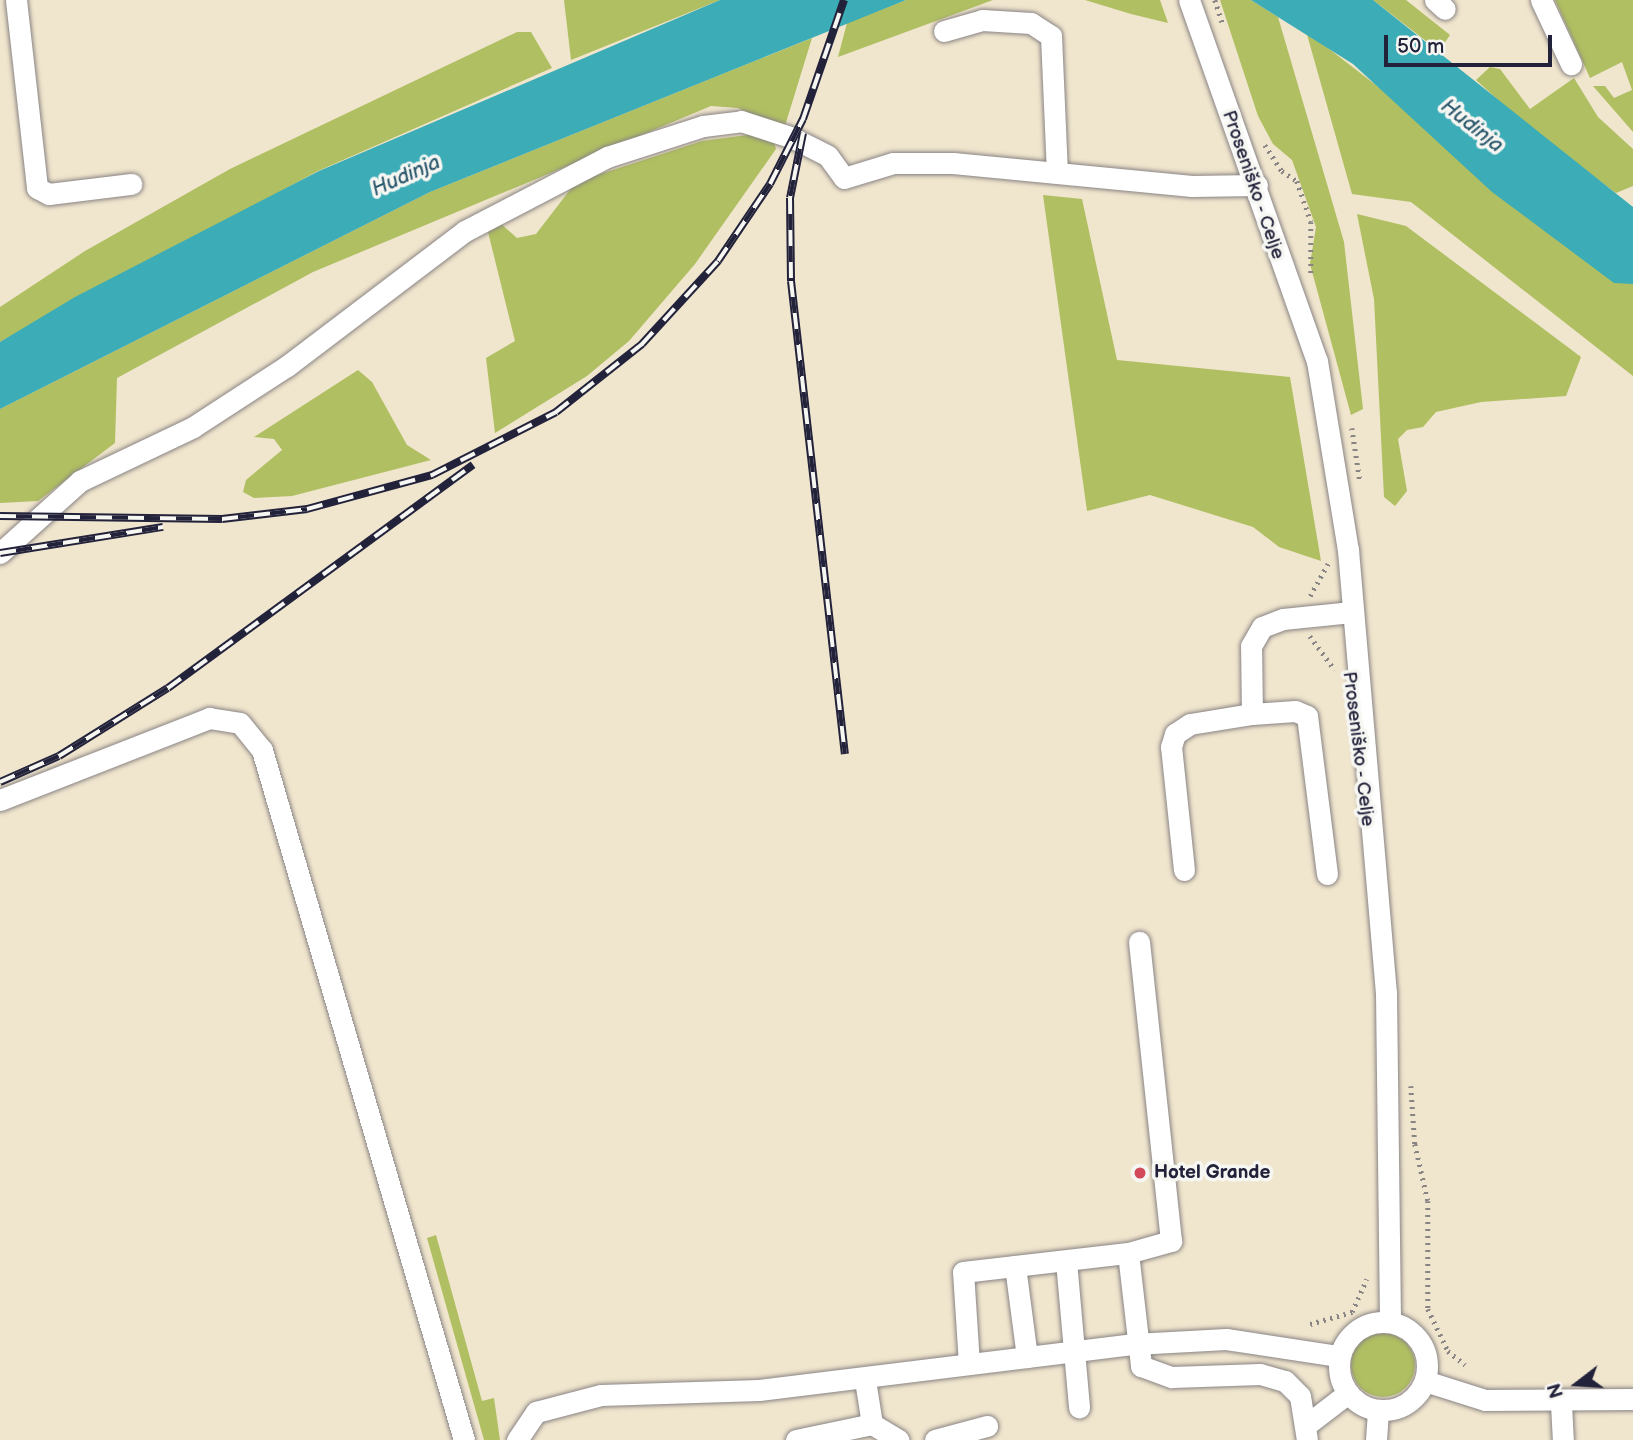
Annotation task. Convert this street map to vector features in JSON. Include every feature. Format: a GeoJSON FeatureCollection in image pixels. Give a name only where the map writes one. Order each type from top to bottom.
{"type":"FeatureCollection","features":[{"type":"Feature","properties":{"kind":"street"},"geometry":{"type":"LineString","coordinates":[[16,0],[37,188],[49,194],[131,184]]}},
{"type":"Feature","properties":{"kind":"street"},"geometry":{"type":"LineString","coordinates":[[1541,0],[1571,65]]}},
{"type":"Feature","properties":{"kind":"street"},"geometry":{"type":"LineString","coordinates":[[1192,9],[1257,185],[1317,360],[1353,612],[1386,993],[1390,1322]]}},
{"type":"Feature","properties":{"kind":"street"},"geometry":{"type":"LineString","coordinates":[[944,31],[982,20],[1031,23],[1051,36],[1057,173]]}},
{"type":"Feature","properties":{"kind":"street"},"geometry":{"type":"LineString","coordinates":[[0,553],[80,481],[193,427],[370,309],[465,231],[607,157],[703,126],[741,121],[819,151],[844,178],[892,163],[1057,173],[1192,186],[1257,185]]}},
{"type":"Feature","properties":{"kind":"street"},"geometry":{"type":"LineString","coordinates":[[1252,714],[1251,646],[1262,627],[1309,617],[1353,612]]}},
{"type":"Feature","properties":{"kind":"street"},"geometry":{"type":"LineString","coordinates":[[1184,870],[1171,747],[1175,734],[1190,724],[1295,710],[1307,716],[1327,874]]}},
{"type":"Feature","properties":{"kind":"street"},"geometry":{"type":"LineString","coordinates":[[0,800],[209,718],[240,723],[262,750],[464,1440]]}},
{"type":"Feature","properties":{"kind":"street"},"geometry":{"type":"LineString","coordinates":[[969,1364],[963,1272],[1128,1254],[1171,1241],[1139,942]]}},
{"type":"Feature","properties":{"kind":"street"},"geometry":{"type":"LineString","coordinates":[[1128,1254],[1134,1344],[1141,1366],[1155,1375],[1260,1374],[1285,1381],[1300,1396],[1308,1432]]}},
{"type":"Feature","properties":{"kind":"street"},"geometry":{"type":"LineString","coordinates":[[1066,1261],[1079,1407]]}},
{"type":"Feature","properties":{"kind":"street"},"geometry":{"type":"LineString","coordinates":[[1015,1266],[1027,1357]]}},
{"type":"Feature","properties":{"kind":"street"},"geometry":{"type":"LineString","coordinates":[[1390,1322],[1421,1343],[1425,1381],[1407,1403],[1378,1410],[1348,1393],[1339,1356],[1357,1329],[1390,1322]]}},
{"type":"Feature","properties":{"kind":"street"},"geometry":{"type":"LineString","coordinates":[[517,1440],[536,1412],[561,1401],[865,1380],[1134,1344],[1226,1339],[1339,1356]]}},
{"type":"Feature","properties":{"kind":"street"},"geometry":{"type":"LineString","coordinates":[[865,1380],[872,1424]]}},
{"type":"Feature","properties":{"kind":"street"},"geometry":{"type":"LineString","coordinates":[[1425,1381],[1485,1401],[1561,1404],[1633,1399]]}},
{"type":"Feature","properties":{"kind":"street"},"geometry":{"type":"LineString","coordinates":[[1308,1432],[1348,1393]]}},
{"type":"Feature","properties":{"kind":"street"},"geometry":{"type":"LineString","coordinates":[[1561,1404],[1563,1440]]}},
{"type":"Feature","properties":{"kind":"street"},"geometry":{"type":"LineString","coordinates":[[1376,1440],[1378,1410]]}},
{"type":"Feature","properties":{"kind":"street"},"geometry":{"type":"LineString","coordinates":[[796,1440],[872,1424],[899,1440]]}},
{"type":"Feature","properties":{"kind":"street"},"geometry":{"type":"LineString","coordinates":[[935,1440],[987,1426]]}},
{"type":"Feature","properties":{"kind":"path"},"geometry":{"type":"LineString","coordinates":[[1215,0],[1221,19]]}},
{"type":"Feature","properties":{"kind":"path"},"geometry":{"type":"LineString","coordinates":[[1309,617],[1310,595],[1329,563],[1327,549]]}},
{"type":"Feature","properties":{"kind":"path","name":"Proseniško - Celje"},"geometry":{"type":"LineString","coordinates":[[1309,617],[1310,638],[1335,665],[1336,678]]}},
{"type":"Feature","properties":{"kind":"path"},"geometry":{"type":"LineString","coordinates":[[1310,1324],[1352,1312],[1368,1272]]}},
{"type":"Feature","properties":{"kind":"green space"},"geometry":{"type":"Polygon","coordinates":[[[564,0],[720,0],[571,60],[564,0]]]}},
{"type":"Feature","properties":{"kind":"green space"},"geometry":{"type":"Polygon","coordinates":[[[906,0],[993,0],[838,57],[847,23],[906,0]]]}},
{"type":"Feature","properties":{"kind":"green space"},"geometry":{"type":"Polygon","coordinates":[[[1085,0],[1160,0],[1168,23],[1131,14],[1085,0]]]}},
{"type":"Feature","properties":{"kind":"green space"},"geometry":{"type":"Polygon","coordinates":[[[1220,0],[1251,0],[1278,17],[1344,242],[1363,409],[1351,415],[1310,264],[1316,227],[1292,160],[1273,144],[1258,116],[1220,0]]]}},
{"type":"Feature","properties":{"kind":"green space"},"geometry":{"type":"Polygon","coordinates":[[[1373,0],[1406,0],[1450,35],[1439,51],[1373,0]]]}},
{"type":"Feature","properties":{"kind":"green space"},"geometry":{"type":"Polygon","coordinates":[[[1555,0],[1633,0],[1633,132],[1593,86],[1605,86],[1614,98],[1632,90],[1622,62],[1590,78],[1555,0]]]}},
{"type":"Feature","properties":{"kind":"green space"},"geometry":{"type":"Polygon","coordinates":[[[1306,31],[1633,284],[1633,376],[1411,202],[1352,194],[1306,31]]]}},
{"type":"Feature","properties":{"kind":"green space"},"geometry":{"type":"Polygon","coordinates":[[[517,32],[531,32],[552,68],[318,171],[0,342],[0,307],[85,251],[230,169],[517,32]]]}},
{"type":"Feature","properties":{"kind":"green space"},"geometry":{"type":"Polygon","coordinates":[[[812,38],[784,129],[738,108],[711,106],[313,272],[117,378],[115,443],[38,501],[0,503],[0,409],[430,192],[812,38]]]}},
{"type":"Feature","properties":{"kind":"green space"},"geometry":{"type":"Polygon","coordinates":[[[1490,67],[1500,69],[1530,109],[1574,78],[1598,117],[1633,149],[1633,186],[1616,193],[1530,129],[1476,80],[1490,67]]]}},
{"type":"Feature","properties":{"kind":"green space"},"geometry":{"type":"Polygon","coordinates":[[[755,134],[774,142],[776,149],[695,264],[629,341],[587,376],[495,433],[486,358],[515,341],[488,232],[500,223],[517,238],[536,234],[576,182],[702,141],[755,134]]]}},
{"type":"Feature","properties":{"kind":"green space"},"geometry":{"type":"Polygon","coordinates":[[[1043,195],[1082,199],[1117,360],[1290,377],[1321,561],[1279,547],[1253,527],[1150,495],[1087,511],[1043,195]]]}},
{"type":"Feature","properties":{"kind":"green space"},"geometry":{"type":"Polygon","coordinates":[[[1357,214],[1406,226],[1581,357],[1566,396],[1481,402],[1436,412],[1423,427],[1407,430],[1398,439],[1407,491],[1395,506],[1384,497],[1374,299],[1357,214]]]}},
{"type":"Feature","properties":{"kind":"green space"},"geometry":{"type":"Polygon","coordinates":[[[358,370],[372,382],[407,445],[431,460],[292,496],[254,498],[243,492],[246,480],[282,450],[274,439],[254,437],[358,370]]]}},
{"type":"Feature","properties":{"kind":"green space"},"geometry":{"type":"Polygon","coordinates":[[[436,1235],[482,1401],[494,1398],[500,1440],[484,1440],[427,1238],[436,1235]]]}},
{"type":"Feature","properties":{"kind":"green space"},"geometry":{"type":"Polygon","coordinates":[[[1383,1333],[1401,1339],[1409,1347],[1415,1365],[1409,1383],[1401,1391],[1383,1397],[1365,1391],[1357,1383],[1351,1365],[1357,1347],[1365,1339],[1383,1333]]]}},
{"type":"Feature","properties":{"kind":"water","name":"Hudinja"},"geometry":{"type":"Polygon","coordinates":[[[720,0],[906,0],[430,192],[0,409],[0,342],[75,297],[319,171],[720,0]]]}},
{"type":"Feature","properties":{"kind":"water","name":"Hudinja"},"geometry":{"type":"Polygon","coordinates":[[[1251,0],[1373,0],[1633,207],[1633,284],[1614,283],[1492,192],[1353,64],[1251,0]]]}},
{"type":"Feature","properties":{"kind":"railway"},"geometry":{"type":"LineString","coordinates":[[0,516],[222,519],[307,509],[432,475],[556,412],[642,344],[718,261],[770,184],[803,119],[844,0]]}},
{"type":"Feature","properties":{"kind":"railway"},"geometry":{"type":"LineString","coordinates":[[803,133],[790,198],[791,281],[845,754]]}},
{"type":"Feature","properties":{"kind":"railway"},"geometry":{"type":"LineString","coordinates":[[0,782],[59,756],[168,688],[473,465]]}},
{"type":"Feature","properties":{"kind":"railway"},"geometry":{"type":"LineString","coordinates":[[0,553],[163,527]]}},
{"type":"Feature","properties":{"kind":"place","name":"Hotel Grande"},"geometry":{"type":"Point","coordinates":[1140,1173]}}]}
